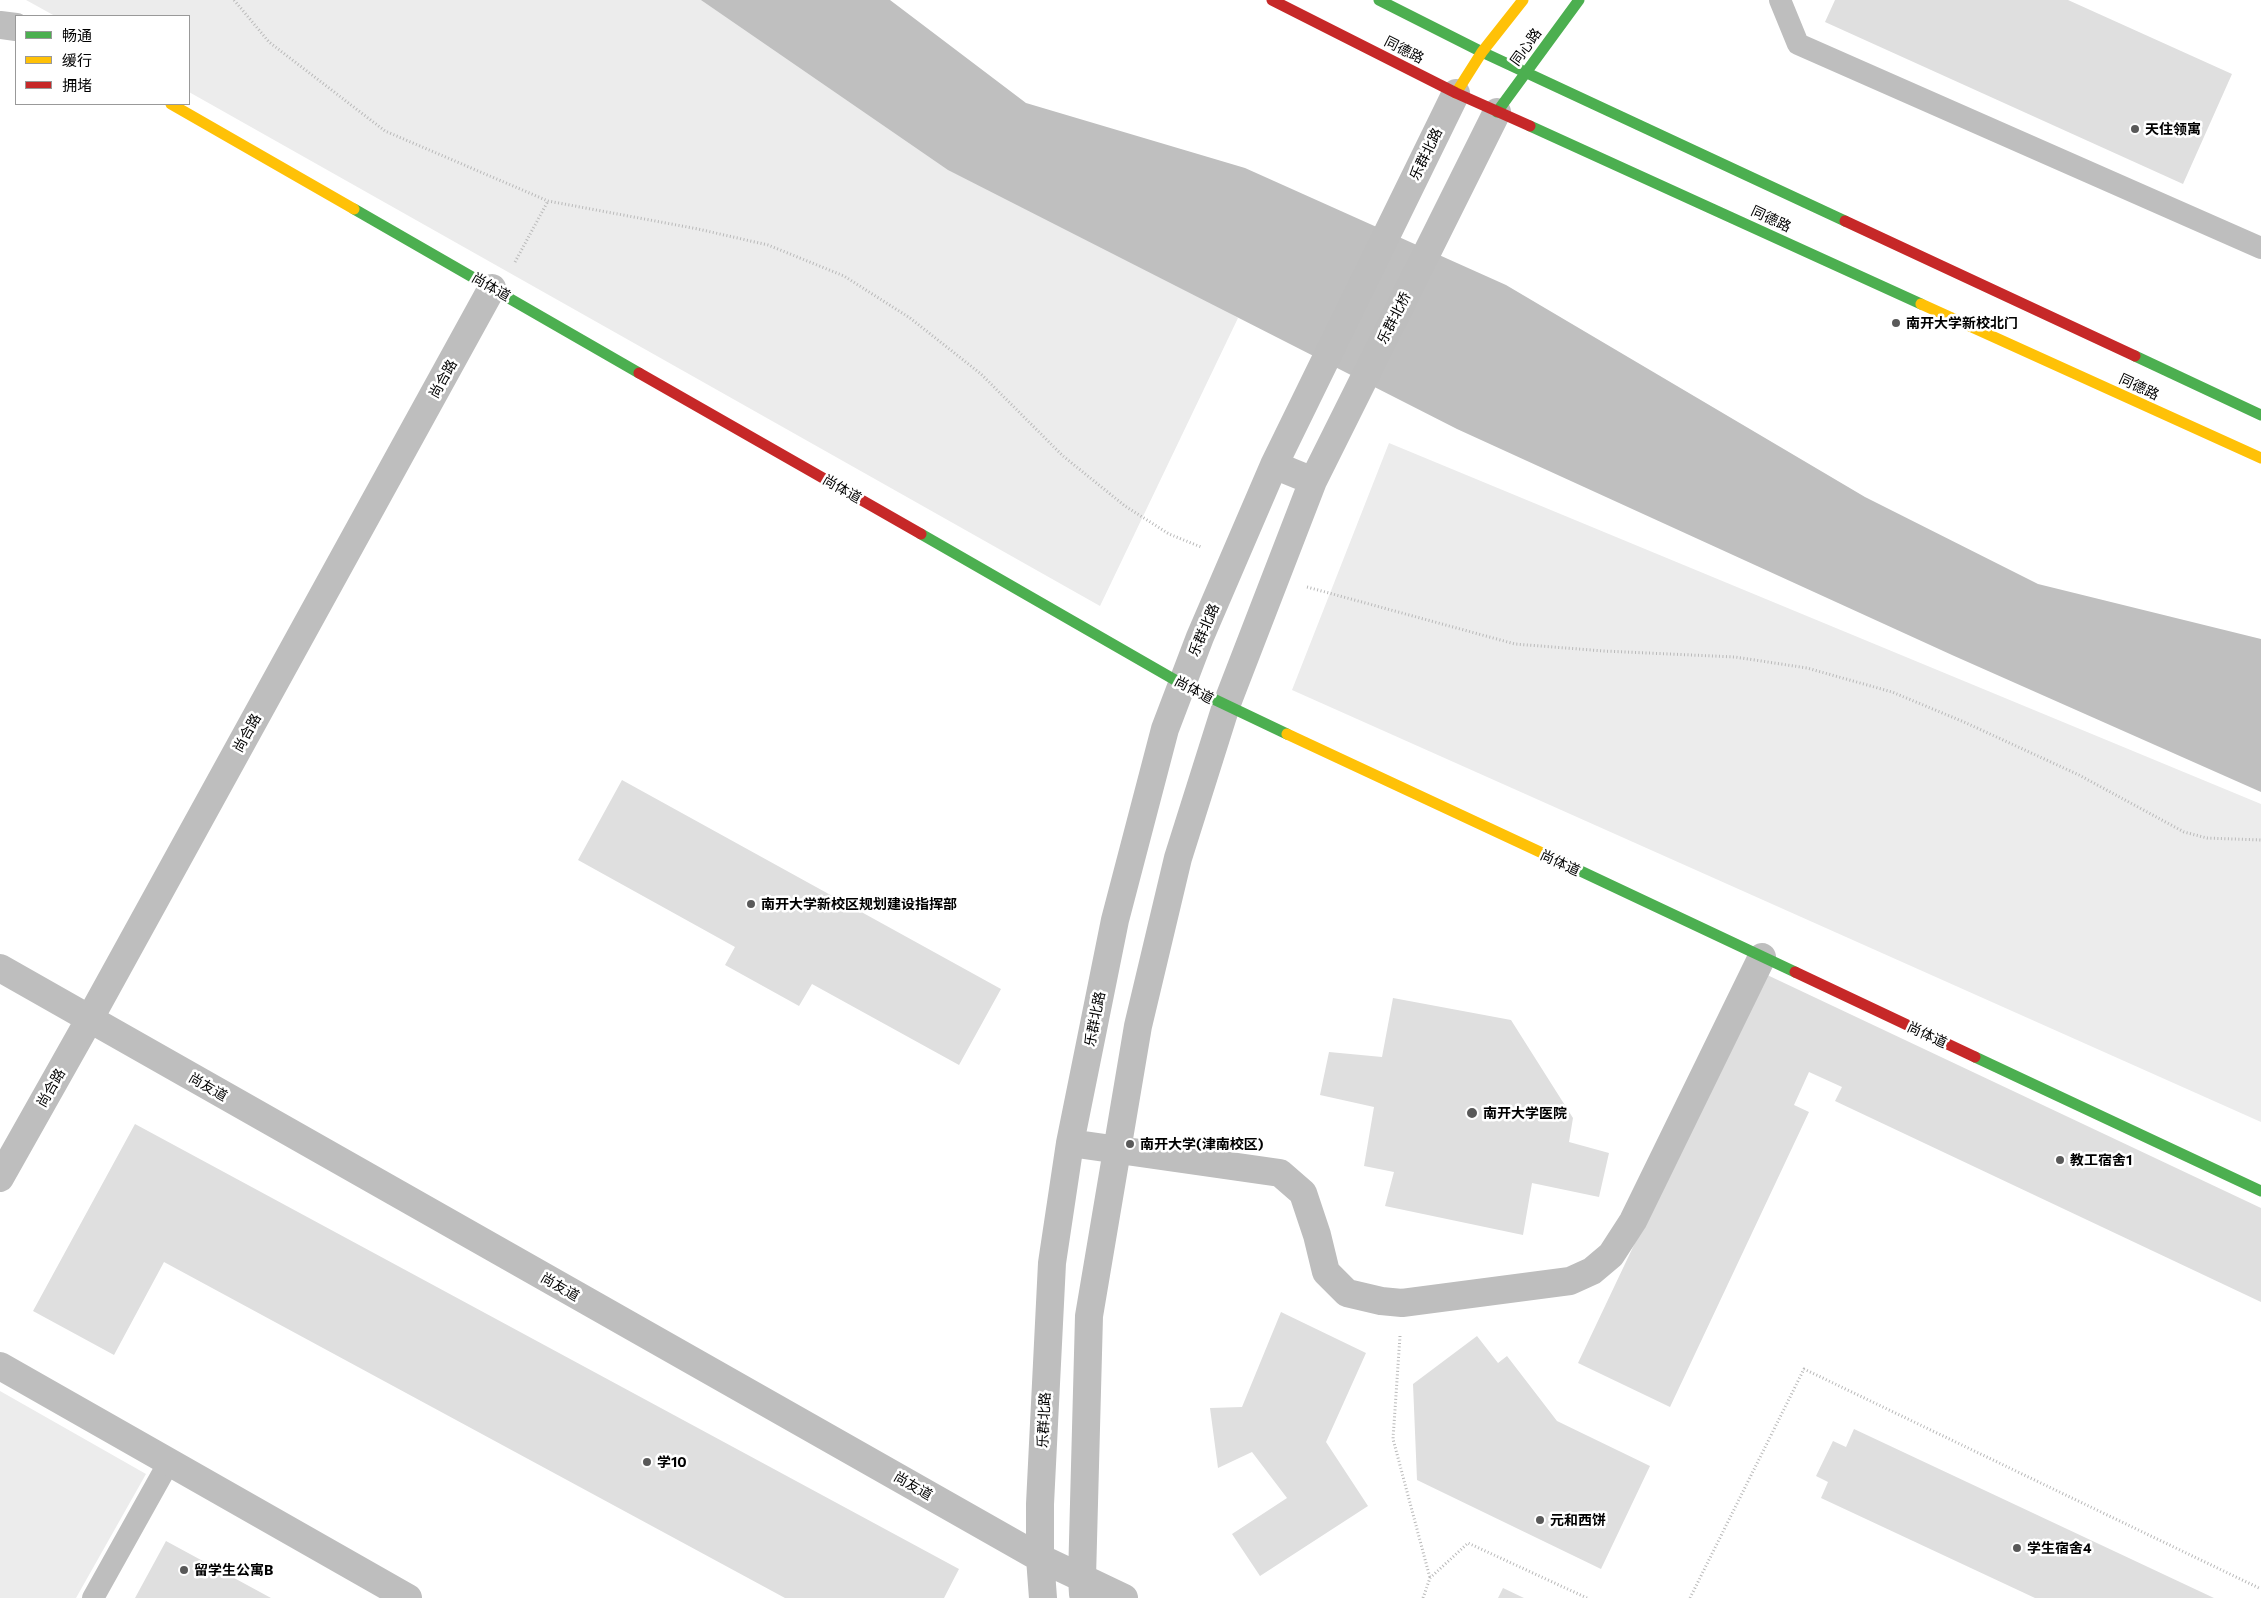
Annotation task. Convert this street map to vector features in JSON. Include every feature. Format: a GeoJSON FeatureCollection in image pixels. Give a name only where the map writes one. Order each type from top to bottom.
{"type":"FeatureCollection","features":[{"type":"Feature","properties":{"kind":"street","name":"同德路"},"geometry":{"type":"LineString","coordinates":[[1272,0],[1497,112],[2261,458]]}},
{"type":"Feature","properties":{"kind":"street","name":"同德路"},"geometry":{"type":"LineString","coordinates":[[1379,0],[1482,52],[2261,415]]}},
{"type":"Feature","properties":{"kind":"street"},"geometry":{"type":"LineString","coordinates":[[1456,93],[1482,52],[1523,0]]}},
{"type":"Feature","properties":{"kind":"street","name":"同心路"},"geometry":{"type":"LineString","coordinates":[[1497,112],[1579,0]]}},
{"type":"Feature","properties":{"kind":"street"},"geometry":{"type":"LineString","coordinates":[[0,25],[15,27]]}},
{"type":"Feature","properties":{"kind":"street","name":"乐群北路"},"geometry":{"type":"LineString","coordinates":[[1043,1598],[1040,1558],[1040,1504],[1052,1263],[1070,1143],[1115,920],[1165,729],[1200,637],[1274,465],[1456,93]]}},
{"type":"Feature","properties":{"kind":"street","name":"尚体道"},"geometry":{"type":"LineString","coordinates":[[173,105],[1182,684],[2261,1191]]}},
{"type":"Feature","properties":{"kind":"street","name":"乐群北桥"},"geometry":{"type":"LineString","coordinates":[[1313,481],[1497,112]]}},
{"type":"Feature","properties":{"kind":"street","name":"尚合路"},"geometry":{"type":"LineString","coordinates":[[0,1178],[496,290]]}},
{"type":"Feature","properties":{"kind":"street"},"geometry":{"type":"LineString","coordinates":[[1083,1588],[1088,1316],[1138,1026],[1178,858],[1226,706],[1313,481],[1274,465]]}},
{"type":"Feature","properties":{"kind":"street"},"geometry":{"type":"LineString","coordinates":[[1070,1143],[1280,1174],[1303,1192],[1317,1235],[1326,1272],[1347,1293],[1381,1301],[1402,1303],[1570,1281],[1592,1271],[1611,1255],[1633,1221],[1762,958]]}},
{"type":"Feature","properties":{"kind":"street","name":"尚友道"},"geometry":{"type":"LineString","coordinates":[[0,968],[1040,1558],[1083,1588],[1124,1598]]}},
{"type":"Feature","properties":{"kind":"street"},"geometry":{"type":"LineString","coordinates":[[0,1366],[408,1598]]}},
{"type":"Feature","properties":{"kind":"lane"},"geometry":{"type":"LineString","coordinates":[[1780,0],[1798,44],[2261,248]]}},
{"type":"Feature","properties":{"kind":"lane"},"geometry":{"type":"LineString","coordinates":[[93,1598],[169,1462]]}},
{"type":"Feature","properties":{"kind":"path"},"geometry":{"type":"LineString","coordinates":[[234,0],[269,42],[385,131],[548,201],[698,229],[768,245],[844,276],[910,318],[981,374],[1063,456],[1125,506],[1169,534],[1234,561]]}},
{"type":"Feature","properties":{"kind":"path"},"geometry":{"type":"LineString","coordinates":[[496,290],[548,201]]}},
{"type":"Feature","properties":{"kind":"path"},"geometry":{"type":"LineString","coordinates":[[1276,578],[1400,614],[1516,644],[1604,651],[1736,657],[1806,668],[1892,692],[1964,722],[2079,775],[2184,832],[2207,838],[2261,840]]}},
{"type":"Feature","properties":{"kind":"path"},"geometry":{"type":"LineString","coordinates":[[1402,1303],[1393,1439],[1430,1578]]}},
{"type":"Feature","properties":{"kind":"path"},"geometry":{"type":"LineString","coordinates":[[1690,1598],[1804,1369],[2261,1588]]}},
{"type":"Feature","properties":{"kind":"path"},"geometry":{"type":"LineString","coordinates":[[1423,1598],[1430,1578],[1468,1543],[1587,1598]]}},
{"type":"Feature","properties":{"kind":"shaded area"},"geometry":{"type":"Polygon","coordinates":[[[26,0],[713,0],[1238,318],[1100,606],[190,93],[190,15],[53,15],[26,0]]]}},
{"type":"Feature","properties":{"kind":"shaded area"},"geometry":{"type":"Polygon","coordinates":[[[701,0],[890,0],[1026,103],[1245,168],[1506,285],[1865,497],[2038,584],[2261,639],[2261,792],[1952,655],[1457,429],[948,170],[701,0]]]}},
{"type":"Feature","properties":{"kind":"shaded area"},"geometry":{"type":"Polygon","coordinates":[[[1389,443],[2261,804],[2261,1122],[1292,690],[1389,443]]]}},
{"type":"Feature","properties":{"kind":"shaded area"},"geometry":{"type":"Polygon","coordinates":[[[0,1391],[146,1474],[76,1598],[0,1598],[0,1391]]]}},
{"type":"Feature","properties":{"kind":"building","name":"天住领寓"},"geometry":{"type":"Polygon","coordinates":[[[1835,0],[2068,0],[2232,74],[2183,184],[1825,22],[1835,0]]]}},
{"type":"Feature","properties":{"kind":"building","name":"南开大学新校区规划建设指挥部"},"geometry":{"type":"Polygon","coordinates":[[[622,780],[1001,989],[959,1065],[812,984],[799,1006],[725,965],[735,947],[578,860],[622,780]]]}},
{"type":"Feature","properties":{"kind":"building","name":"教工宿舍1"},"geometry":{"type":"Polygon","coordinates":[[[1763,973],[2261,1208],[2261,1302],[1835,1101],[1842,1087],[1809,1072],[1794,1105],[1809,1112],[1670,1407],[1578,1363],[1763,973]]]}},
{"type":"Feature","properties":{"kind":"building","name":"南开大学医院"},"geometry":{"type":"Polygon","coordinates":[[[1393,998],[1511,1020],[1573,1118],[1569,1142],[1609,1153],[1599,1197],[1532,1183],[1523,1235],[1385,1206],[1394,1172],[1364,1166],[1374,1107],[1320,1095],[1329,1052],[1382,1057],[1393,998]]]}},
{"type":"Feature","properties":{"kind":"building","name":"学10"},"geometry":{"type":"Polygon","coordinates":[[[135,1124],[959,1569],[944,1598],[785,1598],[164,1262],[114,1355],[33,1311],[135,1124]]]}},
{"type":"Feature","properties":{"kind":"building"},"geometry":{"type":"Polygon","coordinates":[[[1281,1312],[1366,1353],[1326,1442],[1368,1506],[1260,1576],[1232,1534],[1287,1498],[1252,1452],[1218,1468],[1210,1408],[1242,1407],[1281,1312]]]}},
{"type":"Feature","properties":{"kind":"building"},"geometry":{"type":"Polygon","coordinates":[[[1477,1336],[1498,1363],[1507,1356],[1557,1421],[1650,1466],[1601,1569],[1417,1480],[1413,1384],[1477,1336]]]}},
{"type":"Feature","properties":{"kind":"building","name":"学生宿舍4"},"geometry":{"type":"Polygon","coordinates":[[[1854,1429],[2214,1598],[2035,1598],[1821,1498],[1828,1482],[1816,1476],[1833,1441],[1846,1447],[1854,1429]]]}},
{"type":"Feature","properties":{"kind":"building","name":"留学生公寓B"},"geometry":{"type":"Polygon","coordinates":[[[166,1541],[271,1598],[135,1598],[166,1541]]]}},
{"type":"Feature","properties":{"kind":"building"},"geometry":{"type":"Polygon","coordinates":[[[1503,1588],[1524,1598],[1498,1598],[1503,1588]]]}},
{"type":"Feature","properties":{"kind":"traffic: fast"},"geometry":{"type":"LineString","coordinates":[[1379,0],[1482,52],[1845,221]]}},
{"type":"Feature","properties":{"kind":"traffic: fast"},"geometry":{"type":"LineString","coordinates":[[1497,112],[1579,0]]}},
{"type":"Feature","properties":{"kind":"traffic: fast"},"geometry":{"type":"LineString","coordinates":[[1530,126],[1921,304]]}},
{"type":"Feature","properties":{"kind":"traffic: fast"},"geometry":{"type":"LineString","coordinates":[[354,209],[639,373]]}},
{"type":"Feature","properties":{"kind":"traffic: fast"},"geometry":{"type":"LineString","coordinates":[[2135,356],[2261,415]]}},
{"type":"Feature","properties":{"kind":"traffic: fast"},"geometry":{"type":"LineString","coordinates":[[921,534],[1182,684],[1287,734]]}},
{"type":"Feature","properties":{"kind":"traffic: fast"},"geometry":{"type":"LineString","coordinates":[[1555,859],[1795,972]]}},
{"type":"Feature","properties":{"kind":"traffic: fast"},"geometry":{"type":"LineString","coordinates":[[1975,1057],[2261,1191]]}},
{"type":"Feature","properties":{"kind":"traffic: slow"},"geometry":{"type":"LineString","coordinates":[[1456,93],[1482,52],[1523,0]]}},
{"type":"Feature","properties":{"kind":"traffic: slow"},"geometry":{"type":"LineString","coordinates":[[173,105],[354,209]]}},
{"type":"Feature","properties":{"kind":"traffic: slow"},"geometry":{"type":"LineString","coordinates":[[1921,304],[2261,458]]}},
{"type":"Feature","properties":{"kind":"traffic: slow"},"geometry":{"type":"LineString","coordinates":[[1287,734],[1555,859]]}},
{"type":"Feature","properties":{"kind":"traffic: jam"},"geometry":{"type":"LineString","coordinates":[[1272,0],[1456,93],[1530,126]]}},
{"type":"Feature","properties":{"kind":"traffic: jam"},"geometry":{"type":"LineString","coordinates":[[1845,221],[2135,356]]}},
{"type":"Feature","properties":{"kind":"traffic: jam"},"geometry":{"type":"LineString","coordinates":[[639,373],[921,534]]}},
{"type":"Feature","properties":{"kind":"traffic: jam"},"geometry":{"type":"LineString","coordinates":[[1795,972],[1975,1057]]}},
{"type":"Feature","properties":{"kind":"place","name":"天住领寓"},"geometry":{"type":"Point","coordinates":[2135,129]}},
{"type":"Feature","properties":{"kind":"place","name":"南开大学新校北门"},"geometry":{"type":"Point","coordinates":[1896,323]}},
{"type":"Feature","properties":{"kind":"place","name":"南开大学新校区规划建设指挥部"},"geometry":{"type":"Point","coordinates":[751,904]}},
{"type":"Feature","properties":{"kind":"place","name":"南开大学医院"},"geometry":{"type":"Point","coordinates":[1472,1113]}},
{"type":"Feature","properties":{"kind":"place","name":"南开大学(津南校区)"},"geometry":{"type":"Point","coordinates":[1130,1144]}},
{"type":"Feature","properties":{"kind":"place","name":"教工宿舍1"},"geometry":{"type":"Point","coordinates":[2060,1160]}},
{"type":"Feature","properties":{"kind":"place","name":"学10"},"geometry":{"type":"Point","coordinates":[647,1462]}},
{"type":"Feature","properties":{"kind":"place","name":"元和西饼"},"geometry":{"type":"Point","coordinates":[1540,1520]}},
{"type":"Feature","properties":{"kind":"place","name":"学生宿舍4"},"geometry":{"type":"Point","coordinates":[2017,1548]}},
{"type":"Feature","properties":{"kind":"place","name":"留学生公寓B"},"geometry":{"type":"Point","coordinates":[184,1570]}}]}
